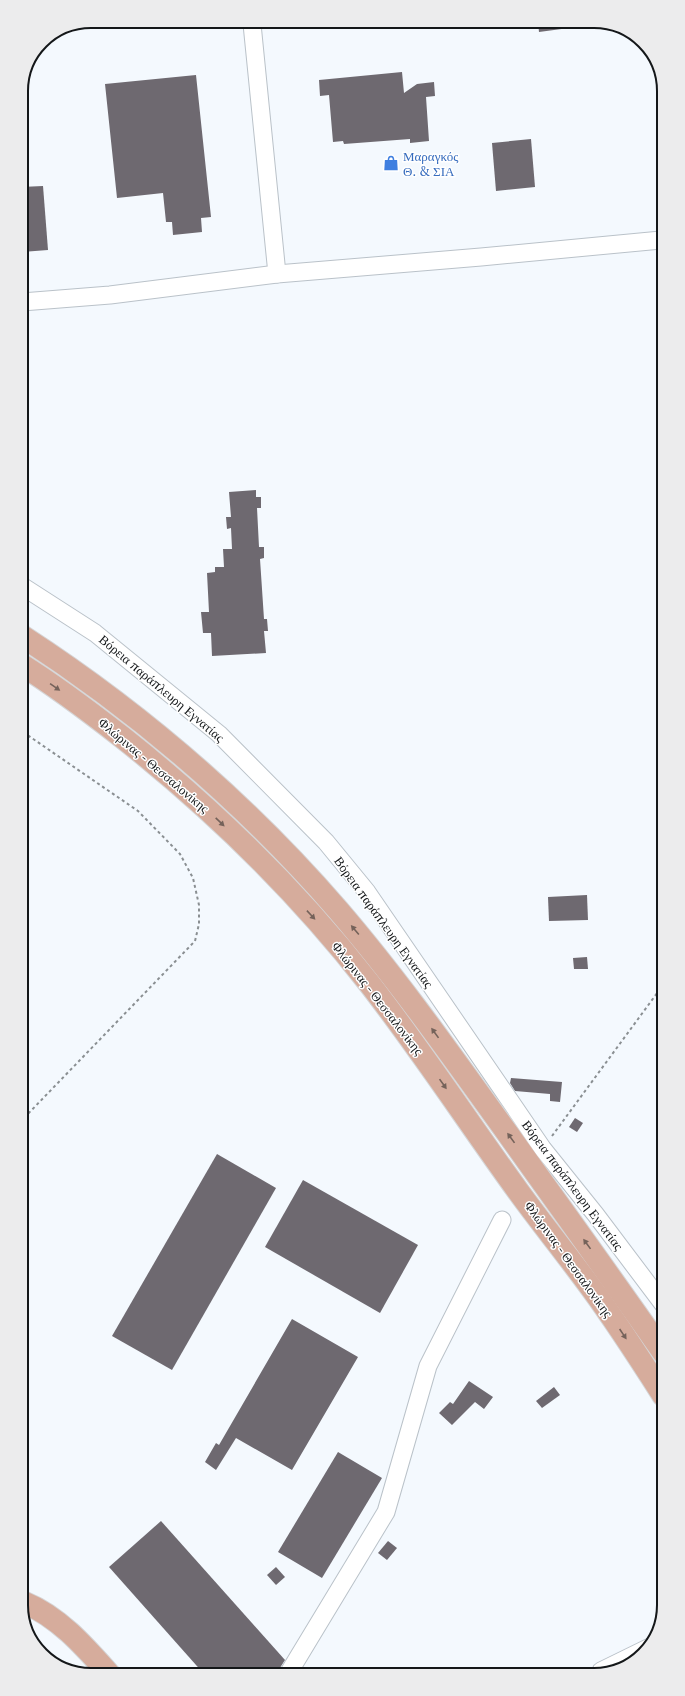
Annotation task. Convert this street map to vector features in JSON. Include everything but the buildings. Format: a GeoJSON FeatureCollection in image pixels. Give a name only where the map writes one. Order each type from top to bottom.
{"type":"FeatureCollection","features":[{"type":"Feature","properties":{"kind":"main road","name":"Φλώρινας - Θεσσαλονίκης"},"geometry":{"type":"LineString","coordinates":[[28,640],[107,696],[169,744],[227,796],[283,851],[336,908],[387,968],[434,1031],[657,1344]]}},
{"type":"Feature","properties":{"kind":"main road","name":"Φλώρινας - Θεσσαλονίκης"},"geometry":{"type":"LineString","coordinates":[[28,669],[93,715],[154,762],[211,813],[266,866],[319,923],[368,982],[414,1043],[518,1191],[593,1290],[657,1385]]}},
{"type":"Feature","properties":{"kind":"main road"},"geometry":{"type":"LineString","coordinates":[[28,1605],[51,1618],[66,1630],[103,1668]]}},
{"type":"Feature","properties":{"kind":"street"},"geometry":{"type":"LineString","coordinates":[[252,28],[277,274]]}},
{"type":"Feature","properties":{"kind":"street"},"geometry":{"type":"LineString","coordinates":[[28,302],[110,295],[277,274],[657,240]]}},
{"type":"Feature","properties":{"kind":"street","name":"Βόρεια παράπλευρη Εγνατίας"},"geometry":{"type":"LineString","coordinates":[[28,590],[95,633],[219,734],[326,842],[367,892],[543,1149],[596,1215],[657,1296]]}},
{"type":"Feature","properties":{"kind":"street"},"geometry":{"type":"LineString","coordinates":[[292,1668],[386,1512],[428,1366],[502,1220]]}},
{"type":"Feature","properties":{"kind":"street"},"geometry":{"type":"LineString","coordinates":[[618,1663],[628,1658]]}},
{"type":"Feature","properties":{"kind":"path"},"geometry":{"type":"LineString","coordinates":[[28,735],[138,811],[180,854],[192,878],[200,905],[200,924],[195,941],[28,1115]]}},
{"type":"Feature","properties":{"kind":"path"},"geometry":{"type":"LineString","coordinates":[[543,1149],[657,991]]}},
{"type":"Feature","properties":{"kind":"place","name":"Μαραγκός Θ. & ΣΙΑ"},"geometry":{"type":"Point","coordinates":[391,163]}}]}
